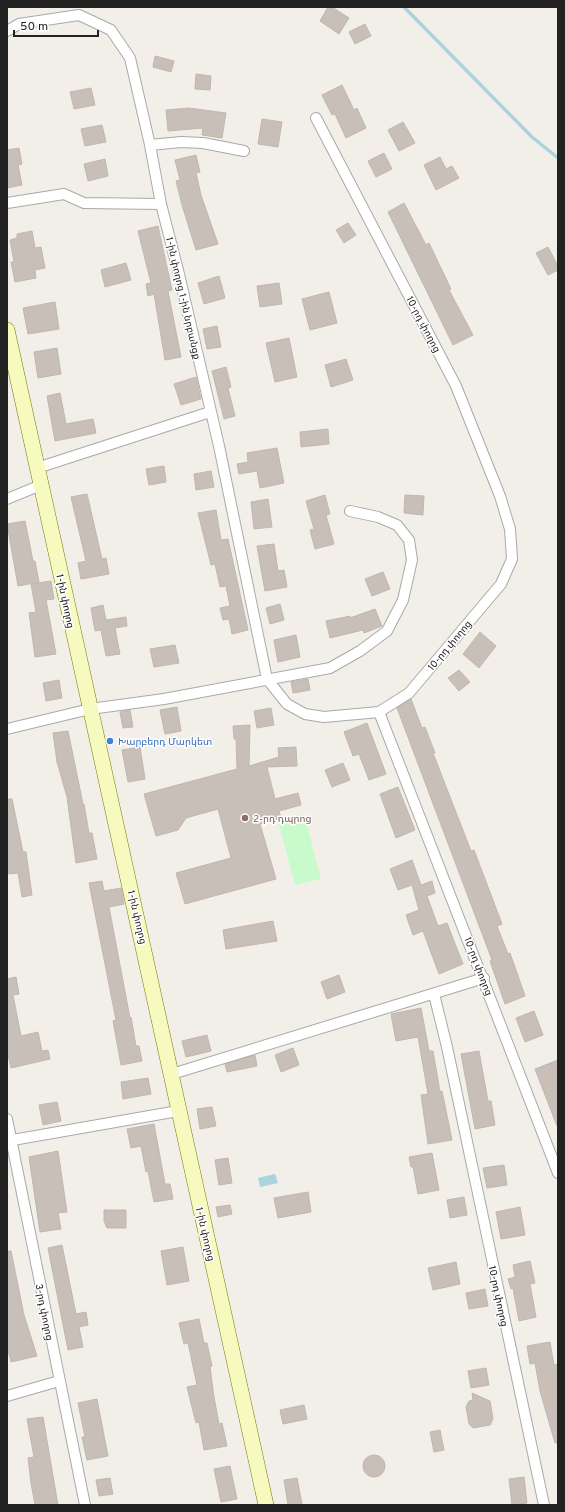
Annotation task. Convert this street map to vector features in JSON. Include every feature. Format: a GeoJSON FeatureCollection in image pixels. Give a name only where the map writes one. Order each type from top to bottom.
{"type":"FeatureCollection","features":[{"type":"Feature","properties":{"kind":"main road","name":"1-ին փողոց"},"geometry":{"type":"LineString","coordinates":[[7,330],[266,1505]]}},
{"type":"Feature","properties":{"kind":"street","name":"1-ին փողոց 1-ին նրբանցք"},"geometry":{"type":"LineString","coordinates":[[7,31],[19,24],[79,15],[111,30],[130,58],[150,145],[161,204],[219,446],[267,679]]}},
{"type":"Feature","properties":{"kind":"street","name":"10-րդ փողոց"},"geometry":{"type":"LineString","coordinates":[[316,118],[456,386],[500,496],[510,529],[512,559],[501,584],[409,693],[378,712],[484,978],[558,1173]]}},
{"type":"Feature","properties":{"kind":"street"},"geometry":{"type":"LineString","coordinates":[[150,145],[181,142],[203,143],[244,151]]}},
{"type":"Feature","properties":{"kind":"street"},"geometry":{"type":"LineString","coordinates":[[7,203],[64,194],[84,202],[161,204]]}},
{"type":"Feature","properties":{"kind":"street"},"geometry":{"type":"LineString","coordinates":[[37,468],[210,412]]}},
{"type":"Feature","properties":{"kind":"street"},"geometry":{"type":"LineString","coordinates":[[7,499],[41,485]]}},
{"type":"Feature","properties":{"kind":"street"},"geometry":{"type":"LineString","coordinates":[[7,729],[90,709],[164,699],[330,668],[360,651],[386,631],[403,600],[412,560],[409,540],[397,525],[378,517],[350,510]]}},
{"type":"Feature","properties":{"kind":"street"},"geometry":{"type":"LineString","coordinates":[[267,679],[287,704],[305,714],[324,717],[378,712]]}},
{"type":"Feature","properties":{"kind":"street"},"geometry":{"type":"LineString","coordinates":[[172,1074],[484,978]]}},
{"type":"Feature","properties":{"kind":"street","name":"10-րդ փողոց"},"geometry":{"type":"LineString","coordinates":[[434,994],[447,1047],[544,1505]]}},
{"type":"Feature","properties":{"kind":"street"},"geometry":{"type":"LineString","coordinates":[[9,1140],[178,1111]]}},
{"type":"Feature","properties":{"kind":"street","name":"3-րդ փողոց"},"geometry":{"type":"LineString","coordinates":[[7,1119],[9,1140],[85,1505]]}},
{"type":"Feature","properties":{"kind":"street"},"geometry":{"type":"LineString","coordinates":[[7,1396],[58,1381]]}},
{"type":"Feature","properties":{"kind":"green space"},"geometry":{"type":"Polygon","coordinates":[[[304,814],[321,879],[295,885],[278,821],[304,814]]]}},
{"type":"Feature","properties":{"kind":"water"},"geometry":{"type":"Polygon","coordinates":[[[275,1174],[278,1183],[260,1187],[258,1178],[275,1174]]]}},
{"type":"Feature","properties":{"kind":"building"},"geometry":{"type":"Polygon","coordinates":[[[328,7],[332,7],[349,18],[339,34],[320,21],[328,7]]]}},
{"type":"Feature","properties":{"kind":"building"},"geometry":{"type":"Polygon","coordinates":[[[365,24],[371,36],[355,44],[349,32],[365,24]]]}},
{"type":"Feature","properties":{"kind":"building"},"geometry":{"type":"Polygon","coordinates":[[[155,56],[174,61],[171,72],[153,67],[155,56]]]}},
{"type":"Feature","properties":{"kind":"building"},"geometry":{"type":"Polygon","coordinates":[[[196,74],[211,76],[210,90],[195,89],[196,74]]]}},
{"type":"Feature","properties":{"kind":"building"},"geometry":{"type":"Polygon","coordinates":[[[342,85],[354,110],[357,108],[366,128],[346,138],[335,114],[332,115],[322,95],[342,85]]]}},
{"type":"Feature","properties":{"kind":"building"},"geometry":{"type":"Polygon","coordinates":[[[91,88],[95,105],[74,109],[70,92],[91,88]]]}},
{"type":"Feature","properties":{"kind":"building"},"geometry":{"type":"Polygon","coordinates":[[[189,108],[226,113],[222,138],[202,135],[203,128],[168,131],[166,110],[189,108]]]}},
{"type":"Feature","properties":{"kind":"building"},"geometry":{"type":"Polygon","coordinates":[[[262,119],[282,122],[278,147],[258,144],[262,119]]]}},
{"type":"Feature","properties":{"kind":"building"},"geometry":{"type":"Polygon","coordinates":[[[403,122],[415,143],[399,151],[388,130],[403,122]]]}},
{"type":"Feature","properties":{"kind":"building"},"geometry":{"type":"Polygon","coordinates":[[[102,125],[106,142],[85,146],[81,129],[102,125]]]}},
{"type":"Feature","properties":{"kind":"building"},"geometry":{"type":"Polygon","coordinates":[[[19,148],[22,164],[18,165],[22,185],[7,188],[7,150],[19,148]]]}},
{"type":"Feature","properties":{"kind":"building"},"geometry":{"type":"Polygon","coordinates":[[[384,153],[392,169],[376,177],[368,161],[384,153]]]}},
{"type":"Feature","properties":{"kind":"building"},"geometry":{"type":"Polygon","coordinates":[[[196,155],[200,172],[196,173],[201,195],[218,244],[196,250],[176,181],[180,180],[175,160],[196,155]]]}},
{"type":"Feature","properties":{"kind":"building"},"geometry":{"type":"Polygon","coordinates":[[[440,157],[446,169],[452,166],[459,178],[436,190],[424,165],[440,157]]]}},
{"type":"Feature","properties":{"kind":"building"},"geometry":{"type":"Polygon","coordinates":[[[105,159],[108,176],[88,181],[84,164],[105,159]]]}},
{"type":"Feature","properties":{"kind":"building"},"geometry":{"type":"Polygon","coordinates":[[[404,203],[426,245],[429,243],[451,289],[449,290],[473,335],[453,345],[388,212],[404,203]]]}},
{"type":"Feature","properties":{"kind":"building"},"geometry":{"type":"Polygon","coordinates":[[[348,223],[356,235],[344,243],[336,230],[348,223]]]}},
{"type":"Feature","properties":{"kind":"building"},"geometry":{"type":"Polygon","coordinates":[[[158,226],[172,290],[168,291],[181,357],[165,360],[154,294],[148,296],[146,284],[151,283],[138,231],[158,226]]]}},
{"type":"Feature","properties":{"kind":"building"},"geometry":{"type":"Polygon","coordinates":[[[32,231],[35,248],[41,247],[45,268],[35,270],[36,278],[15,282],[11,262],[14,262],[10,240],[17,238],[17,234],[32,231]]]}},
{"type":"Feature","properties":{"kind":"building"},"geometry":{"type":"Polygon","coordinates":[[[548,247],[558,266],[558,270],[548,275],[536,253],[548,247]]]}},
{"type":"Feature","properties":{"kind":"building"},"geometry":{"type":"Polygon","coordinates":[[[126,263],[131,280],[105,287],[101,270],[126,263]]]}},
{"type":"Feature","properties":{"kind":"building"},"geometry":{"type":"Polygon","coordinates":[[[219,276],[225,298],[204,304],[198,283],[219,276]]]}},
{"type":"Feature","properties":{"kind":"building"},"geometry":{"type":"Polygon","coordinates":[[[279,283],[282,304],[260,307],[257,286],[279,283]]]}},
{"type":"Feature","properties":{"kind":"building"},"geometry":{"type":"Polygon","coordinates":[[[329,292],[337,323],[310,330],[302,299],[329,292]]]}},
{"type":"Feature","properties":{"kind":"building"},"geometry":{"type":"Polygon","coordinates":[[[55,302],[59,329],[28,334],[23,308],[55,302]]]}},
{"type":"Feature","properties":{"kind":"building"},"geometry":{"type":"Polygon","coordinates":[[[217,326],[221,347],[207,349],[203,329],[217,326]]]}},
{"type":"Feature","properties":{"kind":"building"},"geometry":{"type":"Polygon","coordinates":[[[289,338],[297,377],[275,382],[266,343],[289,338]]]}},
{"type":"Feature","properties":{"kind":"building"},"geometry":{"type":"Polygon","coordinates":[[[57,348],[61,374],[38,378],[34,352],[57,348]]]}},
{"type":"Feature","properties":{"kind":"building"},"geometry":{"type":"Polygon","coordinates":[[[346,359],[353,380],[331,387],[325,365],[346,359]]]}},
{"type":"Feature","properties":{"kind":"building"},"geometry":{"type":"Polygon","coordinates":[[[226,367],[231,387],[228,388],[235,416],[224,419],[212,371],[226,367]]]}},
{"type":"Feature","properties":{"kind":"building"},"geometry":{"type":"Polygon","coordinates":[[[196,377],[201,399],[181,405],[174,384],[196,377]]]}},
{"type":"Feature","properties":{"kind":"building"},"geometry":{"type":"Polygon","coordinates":[[[60,393],[66,424],[93,419],[96,433],[55,441],[47,396],[60,393]]]}},
{"type":"Feature","properties":{"kind":"building"},"geometry":{"type":"Polygon","coordinates":[[[328,429],[329,444],[301,447],[300,432],[328,429]]]}},
{"type":"Feature","properties":{"kind":"building"},"geometry":{"type":"Polygon","coordinates":[[[277,448],[284,483],[260,488],[257,471],[239,474],[237,464],[248,462],[247,453],[277,448]]]}},
{"type":"Feature","properties":{"kind":"building"},"geometry":{"type":"Polygon","coordinates":[[[164,466],[166,482],[149,485],[146,469],[164,466]]]}},
{"type":"Feature","properties":{"kind":"building"},"geometry":{"type":"Polygon","coordinates":[[[211,471],[214,487],[196,490],[194,474],[211,471]]]}},
{"type":"Feature","properties":{"kind":"building"},"geometry":{"type":"Polygon","coordinates":[[[87,494],[102,559],[106,558],[109,574],[81,579],[78,563],[86,561],[71,497],[87,494]]]}},
{"type":"Feature","properties":{"kind":"building"},"geometry":{"type":"Polygon","coordinates":[[[325,495],[330,514],[326,515],[334,544],[315,549],[310,530],[314,529],[306,501],[325,495]]]}},
{"type":"Feature","properties":{"kind":"building"},"geometry":{"type":"Polygon","coordinates":[[[405,495],[424,496],[423,515],[404,513],[405,495]]]}},
{"type":"Feature","properties":{"kind":"building"},"geometry":{"type":"Polygon","coordinates":[[[268,499],[272,527],[254,529],[251,502],[268,499]]]}},
{"type":"Feature","properties":{"kind":"building"},"geometry":{"type":"Polygon","coordinates":[[[216,510],[221,540],[228,539],[248,630],[232,634],[229,619],[223,620],[220,608],[230,606],[226,586],[220,587],[215,564],[211,565],[198,513],[216,510]]]}},
{"type":"Feature","properties":{"kind":"building"},"geometry":{"type":"Polygon","coordinates":[[[25,521],[39,582],[18,586],[7,524],[25,521]]]}},
{"type":"Feature","properties":{"kind":"building"},"geometry":{"type":"Polygon","coordinates":[[[274,544],[278,571],[284,570],[287,587],[265,591],[257,546],[274,544]]]}},
{"type":"Feature","properties":{"kind":"building"},"geometry":{"type":"Polygon","coordinates":[[[383,572],[390,589],[372,596],[365,579],[383,572]]]}},
{"type":"Feature","properties":{"kind":"building"},"geometry":{"type":"Polygon","coordinates":[[[51,581],[54,599],[46,600],[56,654],[35,657],[29,613],[36,612],[31,584],[51,581]]]}},
{"type":"Feature","properties":{"kind":"building"},"geometry":{"type":"Polygon","coordinates":[[[280,604],[284,620],[270,624],[266,608],[280,604]]]}},
{"type":"Feature","properties":{"kind":"building"},"geometry":{"type":"Polygon","coordinates":[[[103,605],[106,620],[126,617],[127,626],[115,628],[120,654],[106,656],[101,630],[95,631],[91,608],[103,605]]]}},
{"type":"Feature","properties":{"kind":"building"},"geometry":{"type":"Polygon","coordinates":[[[375,609],[382,626],[364,633],[363,630],[330,638],[326,621],[350,616],[350,618],[375,609]]]}},
{"type":"Feature","properties":{"kind":"building"},"geometry":{"type":"Polygon","coordinates":[[[480,632],[496,646],[479,668],[463,654],[480,632]]]}},
{"type":"Feature","properties":{"kind":"building"},"geometry":{"type":"Polygon","coordinates":[[[296,635],[300,657],[278,662],[274,640],[296,635]]]}},
{"type":"Feature","properties":{"kind":"building"},"geometry":{"type":"Polygon","coordinates":[[[175,645],[179,663],[154,667],[150,649],[175,645]]]}},
{"type":"Feature","properties":{"kind":"building"},"geometry":{"type":"Polygon","coordinates":[[[459,670],[470,682],[459,691],[448,678],[459,670]]]}},
{"type":"Feature","properties":{"kind":"building"},"geometry":{"type":"Polygon","coordinates":[[[308,679],[310,690],[293,693],[291,682],[308,679]]]}},
{"type":"Feature","properties":{"kind":"building"},"geometry":{"type":"Polygon","coordinates":[[[59,680],[62,698],[46,701],[43,683],[59,680]]]}},
{"type":"Feature","properties":{"kind":"building"},"geometry":{"type":"Polygon","coordinates":[[[411,699],[422,728],[425,727],[435,753],[433,753],[471,851],[474,850],[502,924],[497,926],[508,954],[510,953],[525,996],[505,1004],[490,961],[492,960],[397,708],[411,699]]]}},
{"type":"Feature","properties":{"kind":"building"},"geometry":{"type":"Polygon","coordinates":[[[177,707],[181,731],[165,734],[160,710],[177,707]]]}},
{"type":"Feature","properties":{"kind":"building"},"geometry":{"type":"Polygon","coordinates":[[[271,708],[274,725],[257,728],[254,711],[271,708]]]}},
{"type":"Feature","properties":{"kind":"building"},"geometry":{"type":"Polygon","coordinates":[[[130,710],[133,727],[123,728],[120,712],[130,710]]]}},
{"type":"Feature","properties":{"kind":"building"},"geometry":{"type":"Polygon","coordinates":[[[367,723],[386,774],[369,780],[359,754],[353,756],[344,732],[367,723]]]}},
{"type":"Feature","properties":{"kind":"building"},"geometry":{"type":"Polygon","coordinates":[[[250,725],[249,766],[279,757],[278,748],[296,747],[297,766],[267,767],[275,799],[298,793],[301,805],[279,811],[281,818],[260,824],[276,879],[185,904],[176,873],[231,858],[218,809],[186,818],[178,830],[156,836],[144,794],[237,769],[236,739],[234,739],[233,726],[250,725]]]}},
{"type":"Feature","properties":{"kind":"building"},"geometry":{"type":"Polygon","coordinates":[[[68,731],[89,833],[92,833],[97,859],[76,863],[67,797],[57,762],[53,733],[68,731]]]}},
{"type":"Feature","properties":{"kind":"building"},"geometry":{"type":"Polygon","coordinates":[[[140,747],[145,779],[128,782],[122,750],[140,747]]]}},
{"type":"Feature","properties":{"kind":"building"},"geometry":{"type":"Polygon","coordinates":[[[343,763],[350,780],[332,787],[325,770],[343,763]]]}},
{"type":"Feature","properties":{"kind":"building"},"geometry":{"type":"Polygon","coordinates":[[[398,787],[415,830],[396,838],[380,794],[398,787]]]}},
{"type":"Feature","properties":{"kind":"building"},"geometry":{"type":"Polygon","coordinates":[[[7,799],[12,799],[23,852],[26,852],[32,895],[22,897],[18,873],[9,874],[7,865],[7,799]]]}},
{"type":"Feature","properties":{"kind":"building"},"geometry":{"type":"Polygon","coordinates":[[[412,860],[421,885],[432,881],[435,893],[427,896],[438,926],[447,923],[463,964],[439,974],[423,931],[413,935],[406,915],[419,910],[412,885],[398,890],[390,869],[412,860]]]}},
{"type":"Feature","properties":{"kind":"building"},"geometry":{"type":"Polygon","coordinates":[[[102,881],[104,891],[121,888],[124,904],[109,907],[136,1046],[139,1046],[142,1061],[121,1065],[113,1021],[116,1020],[89,883],[102,881]]]}},
{"type":"Feature","properties":{"kind":"building"},"geometry":{"type":"Polygon","coordinates":[[[273,921],[277,941],[226,949],[223,930],[273,921]]]}},
{"type":"Feature","properties":{"kind":"building"},"geometry":{"type":"Polygon","coordinates":[[[339,975],[345,992],[327,999],[321,982],[339,975]]]}},
{"type":"Feature","properties":{"kind":"building"},"geometry":{"type":"Polygon","coordinates":[[[16,977],[19,994],[13,995],[21,1036],[38,1032],[42,1051],[48,1050],[50,1059],[11,1068],[7,1050],[7,979],[16,977]]]}},
{"type":"Feature","properties":{"kind":"building"},"geometry":{"type":"Polygon","coordinates":[[[421,1008],[429,1051],[433,1051],[440,1092],[442,1091],[452,1140],[428,1144],[421,1095],[428,1094],[418,1037],[396,1041],[391,1014],[421,1008]]]}},
{"type":"Feature","properties":{"kind":"building"},"geometry":{"type":"Polygon","coordinates":[[[534,1011],[543,1035],[525,1042],[516,1018],[534,1011]]]}},
{"type":"Feature","properties":{"kind":"building"},"geometry":{"type":"Polygon","coordinates":[[[207,1035],[211,1051],[186,1057],[182,1041],[207,1035]]]}},
{"type":"Feature","properties":{"kind":"building"},"geometry":{"type":"Polygon","coordinates":[[[293,1048],[299,1065],[281,1072],[275,1055],[293,1048]]]}},
{"type":"Feature","properties":{"kind":"building"},"geometry":{"type":"Polygon","coordinates":[[[479,1051],[488,1101],[491,1101],[495,1125],[475,1129],[461,1054],[479,1051]]]}},
{"type":"Feature","properties":{"kind":"building"},"geometry":{"type":"Polygon","coordinates":[[[255,1055],[257,1066],[227,1072],[225,1064],[255,1055]]]}},
{"type":"Feature","properties":{"kind":"building"},"geometry":{"type":"Polygon","coordinates":[[[558,1060],[558,1126],[557,1126],[535,1069],[558,1060]]]}},
{"type":"Feature","properties":{"kind":"building"},"geometry":{"type":"Polygon","coordinates":[[[148,1078],[151,1094],[123,1099],[121,1082],[148,1078]]]}},
{"type":"Feature","properties":{"kind":"building"},"geometry":{"type":"Polygon","coordinates":[[[57,1102],[61,1121],[43,1125],[39,1105],[57,1102]]]}},
{"type":"Feature","properties":{"kind":"building"},"geometry":{"type":"Polygon","coordinates":[[[212,1107],[216,1126],[200,1129],[197,1109],[212,1107]]]}},
{"type":"Feature","properties":{"kind":"building"},"geometry":{"type":"Polygon","coordinates":[[[154,1124],[165,1184],[170,1184],[173,1199],[154,1202],[141,1146],[131,1148],[127,1129],[154,1124]]]}},
{"type":"Feature","properties":{"kind":"building"},"geometry":{"type":"Polygon","coordinates":[[[58,1151],[67,1212],[58,1213],[61,1229],[40,1232],[29,1157],[58,1151]]]}},
{"type":"Feature","properties":{"kind":"building"},"geometry":{"type":"Polygon","coordinates":[[[432,1153],[439,1190],[418,1194],[413,1167],[411,1167],[409,1157],[432,1153]]]}},
{"type":"Feature","properties":{"kind":"building"},"geometry":{"type":"Polygon","coordinates":[[[228,1158],[232,1183],[219,1185],[215,1160],[228,1158]]]}},
{"type":"Feature","properties":{"kind":"building"},"geometry":{"type":"Polygon","coordinates":[[[504,1165],[507,1185],[487,1188],[483,1168],[504,1165]]]}},
{"type":"Feature","properties":{"kind":"building"},"geometry":{"type":"Polygon","coordinates":[[[308,1192],[311,1212],[278,1218],[274,1198],[308,1192]]]}},
{"type":"Feature","properties":{"kind":"building"},"geometry":{"type":"Polygon","coordinates":[[[464,1197],[467,1215],[450,1218],[447,1200],[464,1197]]]}},
{"type":"Feature","properties":{"kind":"building"},"geometry":{"type":"Polygon","coordinates":[[[230,1205],[232,1214],[218,1217],[216,1207],[230,1205]]]}},
{"type":"Feature","properties":{"kind":"building"},"geometry":{"type":"Polygon","coordinates":[[[520,1207],[525,1235],[501,1239],[496,1212],[520,1207]]]}},
{"type":"Feature","properties":{"kind":"building"},"geometry":{"type":"Polygon","coordinates":[[[104,1210],[126,1210],[126,1228],[107,1228],[104,1221],[104,1210]]]}},
{"type":"Feature","properties":{"kind":"building"},"geometry":{"type":"Polygon","coordinates":[[[62,1245],[76,1314],[86,1312],[88,1325],[79,1327],[83,1347],[68,1350],[48,1248],[62,1245]]]}},
{"type":"Feature","properties":{"kind":"building"},"geometry":{"type":"Polygon","coordinates":[[[183,1247],[189,1281],[167,1285],[161,1251],[183,1247]]]}},
{"type":"Feature","properties":{"kind":"building"},"geometry":{"type":"Polygon","coordinates":[[[7,1251],[11,1251],[24,1315],[37,1356],[11,1362],[7,1346],[7,1251]]]}},
{"type":"Feature","properties":{"kind":"building"},"geometry":{"type":"Polygon","coordinates":[[[530,1261],[535,1283],[530,1284],[536,1317],[519,1321],[513,1288],[511,1289],[508,1279],[515,1277],[513,1265],[530,1261]]]}},
{"type":"Feature","properties":{"kind":"building"},"geometry":{"type":"Polygon","coordinates":[[[456,1262],[460,1284],[433,1290],[428,1268],[456,1262]]]}},
{"type":"Feature","properties":{"kind":"building"},"geometry":{"type":"Polygon","coordinates":[[[485,1289],[488,1306],[469,1309],[466,1293],[485,1289]]]}},
{"type":"Feature","properties":{"kind":"building"},"geometry":{"type":"Polygon","coordinates":[[[199,1319],[204,1343],[207,1343],[212,1366],[210,1367],[219,1424],[222,1423],[227,1446],[204,1450],[199,1422],[196,1423],[187,1387],[197,1385],[188,1343],[184,1344],[179,1323],[199,1319]]]}},
{"type":"Feature","properties":{"kind":"building"},"geometry":{"type":"Polygon","coordinates":[[[550,1342],[554,1365],[558,1364],[558,1443],[555,1443],[540,1391],[535,1363],[530,1364],[527,1346],[550,1342]]]}},
{"type":"Feature","properties":{"kind":"building"},"geometry":{"type":"Polygon","coordinates":[[[486,1368],[489,1385],[471,1388],[468,1371],[486,1368]]]}},
{"type":"Feature","properties":{"kind":"building"},"geometry":{"type":"Polygon","coordinates":[[[472,1393],[490,1401],[493,1419],[490,1425],[473,1428],[469,1424],[466,1407],[469,1401],[473,1400],[472,1393]]]}},
{"type":"Feature","properties":{"kind":"building"},"geometry":{"type":"Polygon","coordinates":[[[97,1399],[108,1456],[87,1460],[82,1437],[85,1437],[78,1403],[97,1399]]]}},
{"type":"Feature","properties":{"kind":"building"},"geometry":{"type":"Polygon","coordinates":[[[304,1405],[307,1419],[283,1424],[280,1410],[304,1405]]]}},
{"type":"Feature","properties":{"kind":"building"},"geometry":{"type":"Polygon","coordinates":[[[43,1417],[58,1505],[35,1505],[31,1483],[28,1458],[34,1457],[27,1419],[43,1417]]]}},
{"type":"Feature","properties":{"kind":"building"},"geometry":{"type":"Polygon","coordinates":[[[440,1430],[444,1450],[434,1452],[430,1432],[440,1430]]]}},
{"type":"Feature","properties":{"kind":"building"},"geometry":{"type":"Polygon","coordinates":[[[370,1455],[378,1455],[385,1462],[385,1470],[378,1477],[370,1477],[363,1470],[363,1462],[370,1455]]]}},
{"type":"Feature","properties":{"kind":"building"},"geometry":{"type":"Polygon","coordinates":[[[230,1466],[237,1499],[221,1502],[214,1469],[230,1466]]]}},
{"type":"Feature","properties":{"kind":"building"},"geometry":{"type":"Polygon","coordinates":[[[524,1477],[527,1503],[512,1505],[509,1479],[524,1477]]]}},
{"type":"Feature","properties":{"kind":"building"},"geometry":{"type":"Polygon","coordinates":[[[110,1478],[113,1494],[99,1496],[96,1480],[110,1478]]]}},
{"type":"Feature","properties":{"kind":"building"},"geometry":{"type":"Polygon","coordinates":[[[297,1478],[302,1504],[288,1505],[284,1480],[297,1478]]]}},
{"type":"Feature","properties":{"kind":"waterway"},"geometry":{"type":"LineString","coordinates":[[404,7],[532,137],[558,158]]}},
{"type":"Feature","properties":{"kind":"place","name":"Խարբերդ Մարկետ"},"geometry":{"type":"Point","coordinates":[110,741]}},
{"type":"Feature","properties":{"kind":"place","name":"2-րդ դպրոց"},"geometry":{"type":"Point","coordinates":[245,818]}}]}
